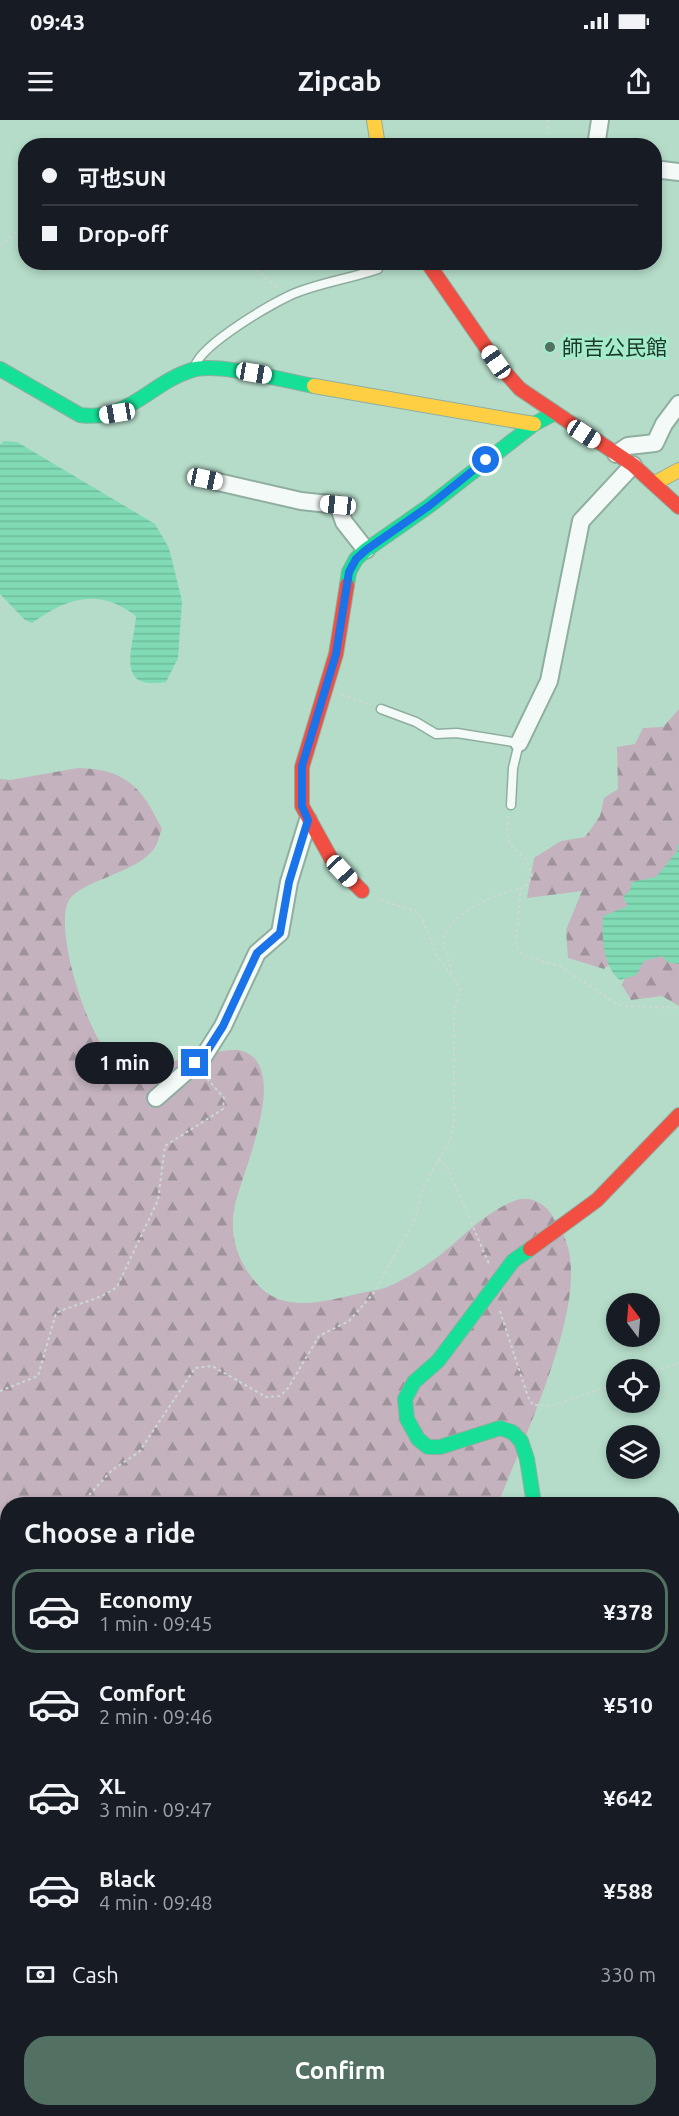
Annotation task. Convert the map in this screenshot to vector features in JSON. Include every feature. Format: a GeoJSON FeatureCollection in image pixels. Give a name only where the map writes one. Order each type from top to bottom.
{"type":"FeatureCollection","features":[{"type":"Feature","properties":{"kind":"street"},"geometry":{"type":"LineString","coordinates":[[374,120],[377,138]]}},
{"type":"Feature","properties":{"kind":"street"},"geometry":{"type":"LineString","coordinates":[[597,138],[600,120]]}},
{"type":"Feature","properties":{"kind":"street"},"geometry":{"type":"LineString","coordinates":[[662,170],[679,172]]}},
{"type":"Feature","properties":{"kind":"street"},"geometry":{"type":"LineString","coordinates":[[432,270],[496,362],[520,389],[553,414],[633,465],[679,507]]}},
{"type":"Feature","properties":{"kind":"street"},"geometry":{"type":"LineString","coordinates":[[3,377],[80,415],[94,417],[117,413],[179,375],[194,369],[231,369],[534,424]]}},
{"type":"Feature","properties":{"kind":"street"},"geometry":{"type":"LineString","coordinates":[[616,454],[628,446],[655,443],[664,424],[679,404]]}},
{"type":"Feature","properties":{"kind":"street"},"geometry":{"type":"LineString","coordinates":[[362,891],[333,862],[302,806],[302,766],[336,654],[349,572],[356,559],[366,550],[429,506],[534,424],[553,414]]}},
{"type":"Feature","properties":{"kind":"street"},"geometry":{"type":"LineString","coordinates":[[519,743],[549,681],[581,521],[633,465]]}},
{"type":"Feature","properties":{"kind":"street"},"geometry":{"type":"LineString","coordinates":[[655,483],[679,470]]}},
{"type":"Feature","properties":{"kind":"street"},"geometry":{"type":"LineString","coordinates":[[205,479],[301,501],[338,505],[344,522],[366,550]]}},
{"type":"Feature","properties":{"kind":"street"},"geometry":{"type":"LineString","coordinates":[[156,1098],[204,1056],[223,1026],[257,953],[280,933],[289,882],[308,820]]}},
{"type":"Feature","properties":{"kind":"street"},"geometry":{"type":"LineString","coordinates":[[533,1497],[521,1441],[512,1432],[500,1428],[440,1447],[428,1447],[418,1439],[407,1419],[405,1399],[414,1382],[438,1361],[493,1287],[525,1251],[597,1200],[679,1115]]}},
{"type":"Feature","properties":{"kind":"lane"},"geometry":{"type":"LineString","coordinates":[[194,369],[198,357],[210,344],[286,297],[375,270]]}},
{"type":"Feature","properties":{"kind":"lane"},"geometry":{"type":"LineString","coordinates":[[381,709],[416,722],[436,734],[457,733],[519,743],[513,768],[511,805]]}},
{"type":"Feature","properties":{"kind":"path"},"geometry":{"type":"LineString","coordinates":[[547,138],[548,120]]}},
{"type":"Feature","properties":{"kind":"path"},"geometry":{"type":"LineString","coordinates":[[0,246],[18,231]]}},
{"type":"Feature","properties":{"kind":"path"},"geometry":{"type":"LineString","coordinates":[[256,270],[286,297]]}},
{"type":"Feature","properties":{"kind":"path"},"geometry":{"type":"LineString","coordinates":[[325,689],[381,709]]}},
{"type":"Feature","properties":{"kind":"path"},"geometry":{"type":"LineString","coordinates":[[87,1497],[112,1470],[139,1452],[195,1368],[212,1366],[266,1397],[280,1396],[288,1388],[318,1336],[349,1321],[373,1294],[415,1219],[423,1185],[450,1141],[454,1121],[453,1011],[460,988],[451,973],[443,940],[447,928],[460,916],[495,896],[521,889],[528,884],[532,875],[525,856],[513,850],[509,844],[508,818],[511,805]]}},
{"type":"Feature","properties":{"kind":"path"},"geometry":{"type":"LineString","coordinates":[[521,889],[516,940],[518,950],[524,956],[560,966],[624,1006],[679,1008]]}},
{"type":"Feature","properties":{"kind":"path"},"geometry":{"type":"LineString","coordinates":[[362,891],[372,898],[414,911],[429,931],[442,965],[451,973]]}},
{"type":"Feature","properties":{"kind":"path"},"geometry":{"type":"LineString","coordinates":[[0,1390],[38,1376],[56,1313],[82,1301],[106,1295],[117,1287],[158,1200],[165,1146],[188,1130],[216,1116],[223,1109],[224,1098],[195,1063]]}},
{"type":"Feature","properties":{"kind":"path"},"geometry":{"type":"LineString","coordinates":[[438,1160],[446,1164],[493,1287],[528,1397],[534,1405],[552,1406],[606,1387]]}},
{"type":"Feature","properties":{"kind":"path"},"geometry":{"type":"LineString","coordinates":[[660,1370],[679,1363]]}},
{"type":"Feature","properties":{"kind":"green space"},"geometry":{"type":"Polygon","coordinates":[[[679,709],[679,859],[615,959],[604,969],[568,958],[566,930],[582,891],[527,898],[534,858],[561,841],[585,837],[600,816],[604,798],[618,789],[617,747],[635,744],[643,728],[663,727],[679,709]]]}},
{"type":"Feature","properties":{"kind":"green space"},"geometry":{"type":"Polygon","coordinates":[[[78,768],[109,772],[121,777],[140,792],[162,829],[155,848],[145,858],[83,888],[68,902],[65,917],[70,962],[77,988],[96,1035],[107,1053],[123,1067],[140,1069],[231,1050],[238,1050],[255,1059],[263,1075],[264,1097],[260,1122],[234,1210],[233,1231],[242,1261],[260,1287],[282,1300],[309,1303],[387,1287],[429,1263],[490,1214],[520,1199],[530,1199],[540,1203],[556,1221],[563,1234],[571,1262],[564,1326],[544,1388],[501,1497],[0,1497],[0,779],[10,780],[78,768]]]}},
{"type":"Feature","properties":{"kind":"green space"},"geometry":{"type":"Polygon","coordinates":[[[662,951],[679,957],[679,1006],[662,996],[631,1000],[622,985],[628,972],[637,962],[662,951]]]}},
{"type":"Feature","properties":{"kind":"shaded area"},"geometry":{"type":"Polygon","coordinates":[[[4,441],[17,442],[155,524],[169,548],[182,601],[178,658],[166,682],[149,683],[139,680],[133,673],[130,664],[136,616],[122,607],[96,599],[84,599],[58,607],[32,623],[25,620],[0,594],[0,445],[4,441]]]}},
{"type":"Feature","properties":{"kind":"shaded area"},"geometry":{"type":"Polygon","coordinates":[[[677,845],[679,845],[679,964],[668,962],[662,956],[644,961],[636,975],[620,980],[606,959],[603,942],[603,916],[628,906],[623,897],[630,890],[632,882],[656,877],[678,850],[677,845]]]}},
{"type":"Feature","properties":{"kind":"traffic: fast"},"geometry":{"type":"LineString","coordinates":[[0,369],[80,415],[97,416],[112,413],[177,376],[203,368],[234,370],[314,386]]}},
{"type":"Feature","properties":{"kind":"traffic: fast"},"geometry":{"type":"LineString","coordinates":[[347,585],[349,572],[356,559],[366,550],[429,506],[534,424],[553,414]]}},
{"type":"Feature","properties":{"kind":"traffic: fast"},"geometry":{"type":"LineString","coordinates":[[530,1249],[513,1261],[438,1361],[414,1382],[405,1399],[407,1419],[418,1439],[428,1447],[440,1447],[500,1428],[512,1432],[521,1441],[527,1459],[533,1497]]}},
{"type":"Feature","properties":{"kind":"traffic: slow"},"geometry":{"type":"LineString","coordinates":[[374,120],[377,138]]}},
{"type":"Feature","properties":{"kind":"traffic: slow"},"geometry":{"type":"LineString","coordinates":[[314,386],[534,424]]}},
{"type":"Feature","properties":{"kind":"traffic: slow"},"geometry":{"type":"LineString","coordinates":[[655,483],[679,470]]}},
{"type":"Feature","properties":{"kind":"traffic: jam"},"geometry":{"type":"LineString","coordinates":[[433,270],[496,362],[520,389],[633,465],[679,507]]}},
{"type":"Feature","properties":{"kind":"traffic: jam"},"geometry":{"type":"LineString","coordinates":[[347,585],[336,654],[302,767],[302,806],[333,862],[362,891]]}},
{"type":"Feature","properties":{"kind":"traffic: jam"},"geometry":{"type":"LineString","coordinates":[[530,1249],[597,1200],[679,1115]]}},
{"type":"Feature","properties":{"kind":"place","name":"師吉公民館"},"geometry":{"type":"Point","coordinates":[550,347]}},
{"type":"Feature","properties":{"kind":"route"},"geometry":{"type":"LineString","coordinates":[[195,1063],[204,1056],[223,1026],[257,953],[280,933],[289,882],[308,820],[302,806],[302,766],[336,654],[349,572],[356,559],[366,550],[429,506],[486,460]]}}]}
